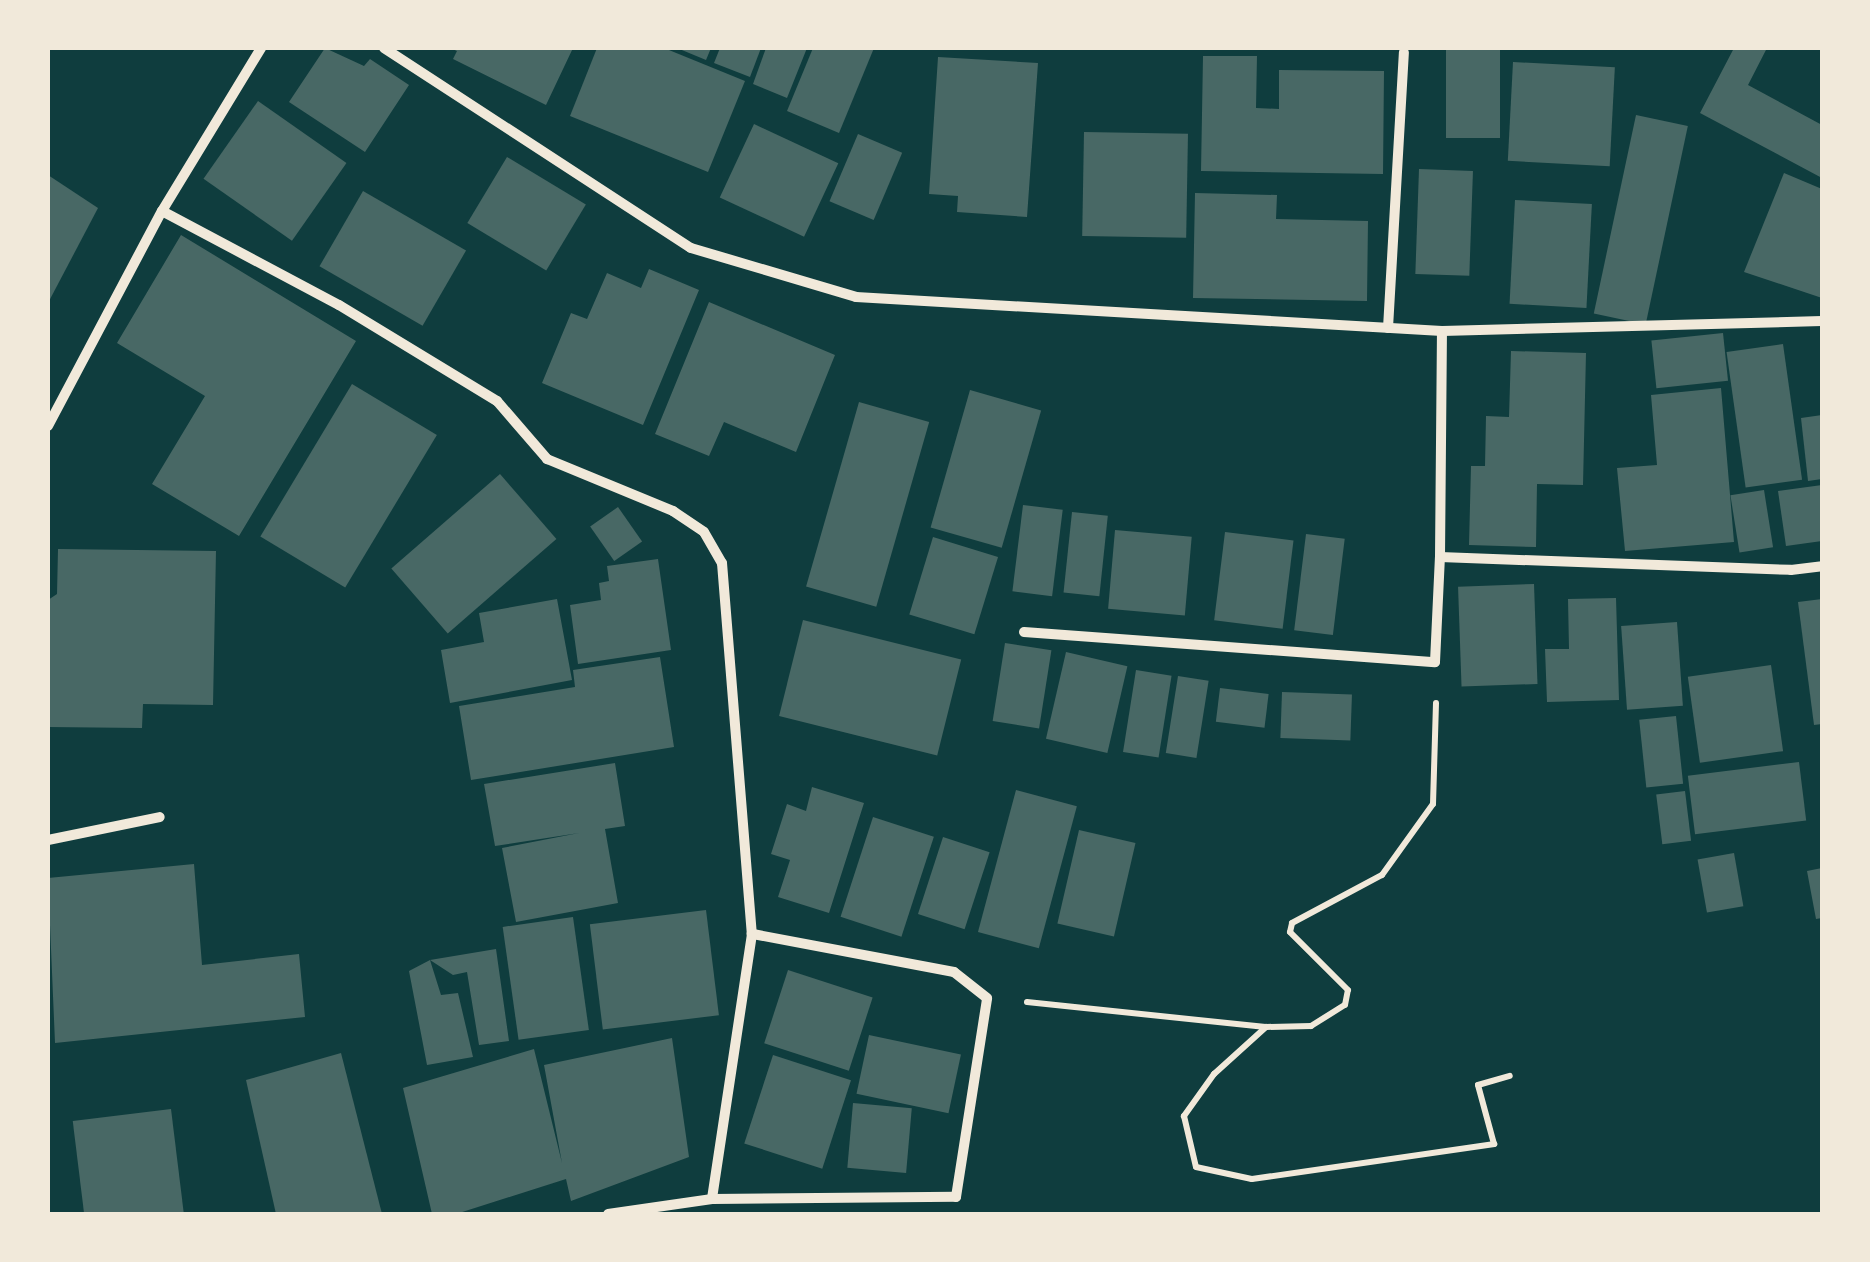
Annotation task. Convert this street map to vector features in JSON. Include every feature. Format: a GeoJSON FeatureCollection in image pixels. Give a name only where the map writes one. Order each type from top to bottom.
{"type":"FeatureCollection","features":[{"type":"Feature","properties":{"kind":"street"},"geometry":{"type":"LineString","coordinates":[[48,426],[162,211],[261,48]]}},
{"type":"Feature","properties":{"kind":"street"},"geometry":{"type":"LineString","coordinates":[[384,48],[691,248],[856,296],[1442,331],[1822,322]]}},
{"type":"Feature","properties":{"kind":"street"},"geometry":{"type":"LineString","coordinates":[[1388,328],[1404,52]]}},
{"type":"Feature","properties":{"kind":"street"},"geometry":{"type":"LineString","coordinates":[[162,211],[339,305],[497,401],[547,458],[673,511],[704,532],[722,564],[752,934],[712,1200]]}},
{"type":"Feature","properties":{"kind":"street"},"geometry":{"type":"LineString","coordinates":[[1024,632],[1434,662],[1440,557],[1442,331]]}},
{"type":"Feature","properties":{"kind":"street"},"geometry":{"type":"LineString","coordinates":[[1440,557],[1822,566]]}},
{"type":"Feature","properties":{"kind":"street"},"geometry":{"type":"LineString","coordinates":[[48,840],[160,818]]}},
{"type":"Feature","properties":{"kind":"street"},"geometry":{"type":"LineString","coordinates":[[608,1214],[712,1200],[956,1197],[987,998],[954,972],[752,934]]}},
{"type":"Feature","properties":{"kind":"path"},"geometry":{"type":"LineString","coordinates":[[987,998],[1266,1026],[1311,1026],[1345,1005],[1348,990],[1290,932],[1292,923],[1382,875],[1433,804],[1438,783],[1434,662]]}},
{"type":"Feature","properties":{"kind":"path"},"geometry":{"type":"LineString","coordinates":[[1266,1026],[1214,1074],[1184,1116],[1196,1167],[1252,1179],[1494,1144],[1478,1085],[1510,1076]]}},
{"type":"Feature","properties":{"kind":"building"},"geometry":{"type":"Polygon","coordinates":[[[325,48],[364,66],[370,59],[409,85],[365,152],[289,102],[325,48]]]}},
{"type":"Feature","properties":{"kind":"building"},"geometry":{"type":"Polygon","coordinates":[[[450,48],[573,48],[546,105],[453,59],[457,51],[450,48]]]}},
{"type":"Feature","properties":{"kind":"building"},"geometry":{"type":"Polygon","coordinates":[[[597,48],[664,48],[745,81],[708,172],[570,116],[597,48]]]}},
{"type":"Feature","properties":{"kind":"building"},"geometry":{"type":"Polygon","coordinates":[[[677,48],[711,48],[706,60],[677,48]]]}},
{"type":"Feature","properties":{"kind":"building"},"geometry":{"type":"Polygon","coordinates":[[[720,48],[761,48],[750,77],[714,63],[720,48]]]}},
{"type":"Feature","properties":{"kind":"building"},"geometry":{"type":"Polygon","coordinates":[[[766,48],[807,48],[787,98],[753,84],[766,48]]]}},
{"type":"Feature","properties":{"kind":"building"},"geometry":{"type":"Polygon","coordinates":[[[813,48],[874,48],[839,133],[787,111],[813,48]]]}},
{"type":"Feature","properties":{"kind":"building"},"geometry":{"type":"Polygon","coordinates":[[[1446,48],[1500,48],[1500,138],[1446,138],[1446,48]]]}},
{"type":"Feature","properties":{"kind":"building"},"geometry":{"type":"Polygon","coordinates":[[[1734,48],[1767,48],[1748,85],[1822,125],[1822,178],[1700,113],[1734,48]]]}},
{"type":"Feature","properties":{"kind":"building"},"geometry":{"type":"Polygon","coordinates":[[[1203,56],[1257,56],[1256,108],[1279,109],[1279,70],[1384,71],[1383,174],[1201,171],[1203,56]]]}},
{"type":"Feature","properties":{"kind":"building"},"geometry":{"type":"Polygon","coordinates":[[[938,57],[1038,63],[1027,217],[957,212],[958,196],[929,194],[938,57]]]}},
{"type":"Feature","properties":{"kind":"building"},"geometry":{"type":"Polygon","coordinates":[[[1513,62],[1615,67],[1610,166],[1508,161],[1513,62]]]}},
{"type":"Feature","properties":{"kind":"building"},"geometry":{"type":"Polygon","coordinates":[[[258,101],[346,163],[292,241],[204,179],[258,101]]]}},
{"type":"Feature","properties":{"kind":"building"},"geometry":{"type":"Polygon","coordinates":[[[1636,115],[1688,126],[1646,325],[1594,314],[1636,115]]]}},
{"type":"Feature","properties":{"kind":"building"},"geometry":{"type":"Polygon","coordinates":[[[754,124],[838,163],[804,237],[720,197],[754,124]]]}},
{"type":"Feature","properties":{"kind":"building"},"geometry":{"type":"Polygon","coordinates":[[[1084,132],[1188,134],[1186,238],[1082,236],[1084,132]]]}},
{"type":"Feature","properties":{"kind":"building"},"geometry":{"type":"Polygon","coordinates":[[[858,134],[902,153],[874,220],[829,201],[858,134]]]}},
{"type":"Feature","properties":{"kind":"building"},"geometry":{"type":"Polygon","coordinates":[[[507,157],[586,204],[546,270],[467,223],[507,157]]]}},
{"type":"Feature","properties":{"kind":"building"},"geometry":{"type":"Polygon","coordinates":[[[1419,169],[1473,171],[1469,276],[1415,274],[1419,169]]]}},
{"type":"Feature","properties":{"kind":"building"},"geometry":{"type":"Polygon","coordinates":[[[1784,173],[1822,189],[1822,298],[1744,272],[1784,173]]]}},
{"type":"Feature","properties":{"kind":"building"},"geometry":{"type":"Polygon","coordinates":[[[48,175],[98,208],[48,303],[48,175]]]}},
{"type":"Feature","properties":{"kind":"building"},"geometry":{"type":"Polygon","coordinates":[[[363,191],[466,251],[423,326],[320,266],[363,191]]]}},
{"type":"Feature","properties":{"kind":"building"},"geometry":{"type":"Polygon","coordinates":[[[1195,193],[1277,195],[1276,219],[1368,221],[1367,301],[1193,298],[1195,193]]]}},
{"type":"Feature","properties":{"kind":"building"},"geometry":{"type":"Polygon","coordinates":[[[1515,200],[1592,204],[1586,308],[1510,304],[1515,200]]]}},
{"type":"Feature","properties":{"kind":"building"},"geometry":{"type":"Polygon","coordinates":[[[181,235],[356,341],[239,536],[152,484],[205,396],[117,343],[181,235]]]}},
{"type":"Feature","properties":{"kind":"building"},"geometry":{"type":"Polygon","coordinates":[[[649,269],[699,290],[643,425],[542,383],[571,313],[587,319],[607,273],[641,288],[649,269]]]}},
{"type":"Feature","properties":{"kind":"building"},"geometry":{"type":"Polygon","coordinates":[[[709,302],[835,355],[796,452],[724,422],[709,456],[655,434],[709,302]]]}},
{"type":"Feature","properties":{"kind":"building"},"geometry":{"type":"Polygon","coordinates":[[[1723,333],[1728,381],[1656,388],[1651,341],[1723,333]]]}},
{"type":"Feature","properties":{"kind":"building"},"geometry":{"type":"Polygon","coordinates":[[[1783,344],[1802,480],[1746,488],[1727,352],[1783,344]]]}},
{"type":"Feature","properties":{"kind":"building"},"geometry":{"type":"Polygon","coordinates":[[[1511,351],[1586,353],[1583,485],[1537,484],[1536,547],[1469,545],[1471,466],[1485,466],[1486,416],[1509,417],[1511,351]]]}},
{"type":"Feature","properties":{"kind":"building"},"geometry":{"type":"Polygon","coordinates":[[[352,384],[437,435],[345,588],[260,537],[352,384]]]}},
{"type":"Feature","properties":{"kind":"building"},"geometry":{"type":"Polygon","coordinates":[[[1721,388],[1734,542],[1625,551],[1617,468],[1657,465],[1651,395],[1721,388]]]}},
{"type":"Feature","properties":{"kind":"building"},"geometry":{"type":"Polygon","coordinates":[[[970,390],[1041,410],[1002,548],[931,527],[970,390]]]}},
{"type":"Feature","properties":{"kind":"building"},"geometry":{"type":"Polygon","coordinates":[[[859,402],[929,422],[876,607],[806,587],[859,402]]]}},
{"type":"Feature","properties":{"kind":"building"},"geometry":{"type":"Polygon","coordinates":[[[1822,415],[1822,479],[1808,481],[1801,418],[1822,415]]]}},
{"type":"Feature","properties":{"kind":"building"},"geometry":{"type":"Polygon","coordinates":[[[500,474],[556,539],[448,633],[391,568],[500,474]]]}},
{"type":"Feature","properties":{"kind":"building"},"geometry":{"type":"Polygon","coordinates":[[[1822,485],[1822,541],[1786,546],[1778,491],[1822,485]]]}},
{"type":"Feature","properties":{"kind":"building"},"geometry":{"type":"Polygon","coordinates":[[[1764,490],[1773,547],[1739,553],[1730,495],[1764,490]]]}},
{"type":"Feature","properties":{"kind":"building"},"geometry":{"type":"Polygon","coordinates":[[[1023,505],[1063,510],[1052,596],[1012,591],[1023,505]]]}},
{"type":"Feature","properties":{"kind":"building"},"geometry":{"type":"Polygon","coordinates":[[[618,507],[642,541],[614,561],[590,527],[618,507]]]}},
{"type":"Feature","properties":{"kind":"building"},"geometry":{"type":"Polygon","coordinates":[[[1072,512],[1108,516],[1099,596],[1064,593],[1072,512]]]}},
{"type":"Feature","properties":{"kind":"building"},"geometry":{"type":"Polygon","coordinates":[[[1115,530],[1192,537],[1185,615],[1108,609],[1115,530]]]}},
{"type":"Feature","properties":{"kind":"building"},"geometry":{"type":"Polygon","coordinates":[[[1225,532],[1293,540],[1283,629],[1214,620],[1225,532]]]}},
{"type":"Feature","properties":{"kind":"building"},"geometry":{"type":"Polygon","coordinates":[[[1306,534],[1345,539],[1333,635],[1294,630],[1306,534]]]}},
{"type":"Feature","properties":{"kind":"building"},"geometry":{"type":"Polygon","coordinates":[[[933,537],[998,557],[974,634],[909,614],[933,537]]]}},
{"type":"Feature","properties":{"kind":"building"},"geometry":{"type":"Polygon","coordinates":[[[58,549],[216,551],[213,705],[143,704],[142,728],[48,727],[48,600],[57,594],[58,549]]]}},
{"type":"Feature","properties":{"kind":"building"},"geometry":{"type":"Polygon","coordinates":[[[658,559],[671,650],[578,664],[570,605],[601,600],[599,583],[609,581],[607,566],[658,559]]]}},
{"type":"Feature","properties":{"kind":"building"},"geometry":{"type":"Polygon","coordinates":[[[1534,584],[1537,684],[1462,687],[1458,587],[1534,584]]]}},
{"type":"Feature","properties":{"kind":"building"},"geometry":{"type":"Polygon","coordinates":[[[1616,598],[1619,700],[1547,702],[1545,649],[1569,649],[1568,599],[1616,598]]]}},
{"type":"Feature","properties":{"kind":"building"},"geometry":{"type":"Polygon","coordinates":[[[557,599],[572,680],[450,703],[441,650],[484,642],[479,613],[557,599]]]}},
{"type":"Feature","properties":{"kind":"building"},"geometry":{"type":"Polygon","coordinates":[[[1822,599],[1822,724],[1814,725],[1798,602],[1822,599]]]}},
{"type":"Feature","properties":{"kind":"building"},"geometry":{"type":"Polygon","coordinates":[[[803,620],[961,659],[937,755],[779,716],[803,620]]]}},
{"type":"Feature","properties":{"kind":"building"},"geometry":{"type":"Polygon","coordinates":[[[1677,622],[1683,706],[1627,710],[1621,626],[1677,622]]]}},
{"type":"Feature","properties":{"kind":"building"},"geometry":{"type":"Polygon","coordinates":[[[1005,643],[1051,650],[1039,728],[993,721],[1005,643]]]}},
{"type":"Feature","properties":{"kind":"building"},"geometry":{"type":"Polygon","coordinates":[[[1066,652],[1127,666],[1107,753],[1046,739],[1066,652]]]}},
{"type":"Feature","properties":{"kind":"building"},"geometry":{"type":"Polygon","coordinates":[[[660,657],[674,747],[471,780],[459,706],[575,687],[573,670],[660,657]]]}},
{"type":"Feature","properties":{"kind":"building"},"geometry":{"type":"Polygon","coordinates":[[[1771,665],[1783,751],[1700,763],[1688,677],[1771,665]]]}},
{"type":"Feature","properties":{"kind":"building"},"geometry":{"type":"Polygon","coordinates":[[[1136,670],[1172,676],[1159,758],[1123,752],[1136,670]]]}},
{"type":"Feature","properties":{"kind":"building"},"geometry":{"type":"Polygon","coordinates":[[[1178,676],[1209,681],[1196,758],[1166,753],[1178,676]]]}},
{"type":"Feature","properties":{"kind":"building"},"geometry":{"type":"Polygon","coordinates":[[[1220,688],[1269,694],[1264,728],[1216,722],[1220,688]]]}},
{"type":"Feature","properties":{"kind":"building"},"geometry":{"type":"Polygon","coordinates":[[[1282,692],[1352,694],[1350,740],[1280,738],[1282,692]]]}},
{"type":"Feature","properties":{"kind":"building"},"geometry":{"type":"Polygon","coordinates":[[[1676,716],[1683,784],[1646,787],[1639,720],[1676,716]]]}},
{"type":"Feature","properties":{"kind":"building"},"geometry":{"type":"Polygon","coordinates":[[[1799,762],[1806,821],[1695,834],[1688,776],[1799,762]]]}},
{"type":"Feature","properties":{"kind":"building"},"geometry":{"type":"Polygon","coordinates":[[[615,763],[625,826],[605,829],[618,903],[516,922],[502,848],[579,833],[495,846],[484,784],[615,763]]]}},
{"type":"Feature","properties":{"kind":"building"},"geometry":{"type":"Polygon","coordinates":[[[812,787],[864,803],[829,913],[778,897],[790,860],[771,854],[787,804],[806,811],[812,787]]]}},
{"type":"Feature","properties":{"kind":"building"},"geometry":{"type":"Polygon","coordinates":[[[1016,790],[1077,806],[1039,948],[978,932],[1016,790]]]}},
{"type":"Feature","properties":{"kind":"building"},"geometry":{"type":"Polygon","coordinates":[[[1685,791],[1691,841],[1662,844],[1656,795],[1685,791]]]}},
{"type":"Feature","properties":{"kind":"building"},"geometry":{"type":"Polygon","coordinates":[[[873,817],[934,837],[901,937],[841,917],[873,817]]]}},
{"type":"Feature","properties":{"kind":"building"},"geometry":{"type":"Polygon","coordinates":[[[1079,830],[1136,843],[1114,937],[1057,924],[1079,830]]]}},
{"type":"Feature","properties":{"kind":"building"},"geometry":{"type":"Polygon","coordinates":[[[943,837],[990,852],[965,929],[918,914],[943,837]]]}},
{"type":"Feature","properties":{"kind":"building"},"geometry":{"type":"Polygon","coordinates":[[[1734,853],[1743,906],[1707,913],[1698,859],[1734,853]]]}},
{"type":"Feature","properties":{"kind":"building"},"geometry":{"type":"Polygon","coordinates":[[[194,864],[202,965],[299,954],[305,1017],[55,1043],[48,878],[194,864]]]}},
{"type":"Feature","properties":{"kind":"building"},"geometry":{"type":"Polygon","coordinates":[[[1822,868],[1822,918],[1816,919],[1807,871],[1822,868]]]}},
{"type":"Feature","properties":{"kind":"building"},"geometry":{"type":"Polygon","coordinates":[[[706,910],[719,1015],[603,1029],[590,924],[706,910]]]}},
{"type":"Feature","properties":{"kind":"building"},"geometry":{"type":"Polygon","coordinates":[[[573,917],[589,1030],[519,1040],[503,927],[573,917]]]}},
{"type":"Feature","properties":{"kind":"building"},"geometry":{"type":"Polygon","coordinates":[[[496,949],[509,1041],[479,1045],[467,972],[453,975],[430,960],[496,949]]]}},
{"type":"Feature","properties":{"kind":"building"},"geometry":{"type":"Polygon","coordinates":[[[430,960],[441,995],[458,993],[473,1057],[427,1065],[409,971],[430,960]]]}},
{"type":"Feature","properties":{"kind":"building"},"geometry":{"type":"Polygon","coordinates":[[[788,970],[873,998],[849,1071],[764,1043],[788,970]]]}},
{"type":"Feature","properties":{"kind":"building"},"geometry":{"type":"Polygon","coordinates":[[[869,1035],[961,1055],[948,1113],[857,1094],[869,1035]]]}},
{"type":"Feature","properties":{"kind":"building"},"geometry":{"type":"Polygon","coordinates":[[[672,1038],[689,1157],[571,1201],[566,1179],[456,1214],[432,1214],[403,1088],[534,1049],[562,1163],[544,1065],[672,1038]]]}},
{"type":"Feature","properties":{"kind":"building"},"geometry":{"type":"Polygon","coordinates":[[[341,1053],[382,1214],[276,1214],[246,1080],[341,1053]]]}},
{"type":"Feature","properties":{"kind":"building"},"geometry":{"type":"Polygon","coordinates":[[[773,1055],[851,1080],[822,1169],[744,1143],[773,1055]]]}},
{"type":"Feature","properties":{"kind":"building"},"geometry":{"type":"Polygon","coordinates":[[[853,1103],[912,1108],[906,1173],[847,1168],[853,1103]]]}},
{"type":"Feature","properties":{"kind":"building"},"geometry":{"type":"Polygon","coordinates":[[[171,1109],[184,1214],[84,1214],[73,1121],[171,1109]]]}}]}
